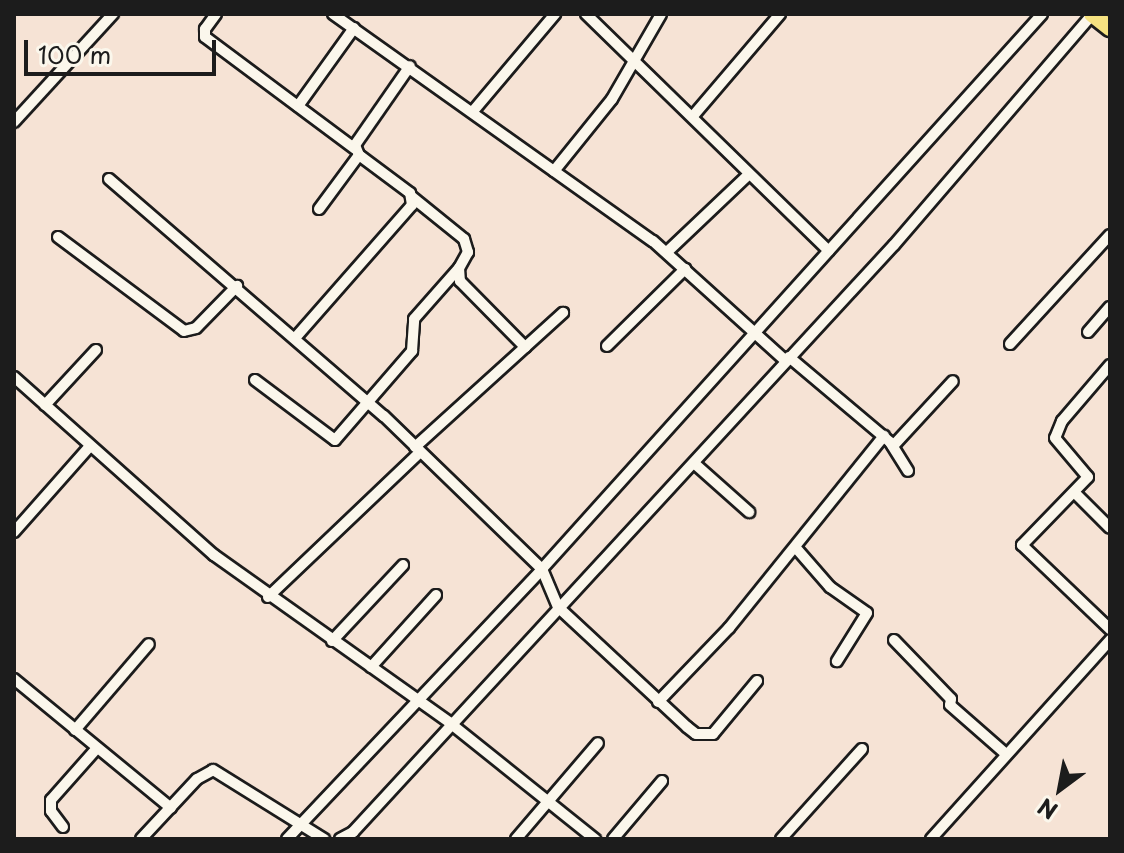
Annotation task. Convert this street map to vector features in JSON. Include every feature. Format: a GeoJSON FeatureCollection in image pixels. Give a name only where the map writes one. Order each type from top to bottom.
{"type":"FeatureCollection","features":[{"type":"Feature","properties":{"kind":"main road"},"geometry":{"type":"LineString","coordinates":[[1093,14],[1110,28]]}},
{"type":"Feature","properties":{"kind":"street"},"geometry":{"type":"LineString","coordinates":[[14,122],[113,14]]}},
{"type":"Feature","properties":{"kind":"street"},"geometry":{"type":"LineString","coordinates":[[216,14],[205,37],[357,152],[464,239],[468,252],[459,268],[420,309],[411,327],[412,351],[340,437],[329,440],[255,380]]}},
{"type":"Feature","properties":{"kind":"street"},"geometry":{"type":"LineString","coordinates":[[333,14],[474,110],[667,252],[755,333],[884,436],[908,471]]}},
{"type":"Feature","properties":{"kind":"street"},"geometry":{"type":"LineString","coordinates":[[474,110],[555,14]]}},
{"type":"Feature","properties":{"kind":"street"},"geometry":{"type":"LineString","coordinates":[[586,14],[636,57],[748,175],[829,251]]}},
{"type":"Feature","properties":{"kind":"street"},"geometry":{"type":"LineString","coordinates":[[554,171],[612,99],[661,14]]}},
{"type":"Feature","properties":{"kind":"street"},"geometry":{"type":"LineString","coordinates":[[693,116],[780,14]]}},
{"type":"Feature","properties":{"kind":"street"},"geometry":{"type":"LineString","coordinates":[[287,839],[542,569],[1042,14]]}},
{"type":"Feature","properties":{"kind":"street"},"geometry":{"type":"LineString","coordinates":[[340,839],[353,832],[450,723],[894,245],[1093,14]]}},
{"type":"Feature","properties":{"kind":"street"},"geometry":{"type":"LineString","coordinates":[[298,106],[354,28]]}},
{"type":"Feature","properties":{"kind":"street"},"geometry":{"type":"LineString","coordinates":[[319,209],[410,66]]}},
{"type":"Feature","properties":{"kind":"street"},"geometry":{"type":"LineString","coordinates":[[667,252],[748,175]]}},
{"type":"Feature","properties":{"kind":"street"},"geometry":{"type":"LineString","coordinates":[[109,179],[369,402],[542,569],[558,607],[658,702],[705,736],[719,728],[757,681]]}},
{"type":"Feature","properties":{"kind":"street"},"geometry":{"type":"LineString","coordinates":[[296,337],[333,290],[393,230],[412,197]]}},
{"type":"Feature","properties":{"kind":"street"},"geometry":{"type":"LineString","coordinates":[[1010,344],[1110,235]]}},
{"type":"Feature","properties":{"kind":"street"},"geometry":{"type":"LineString","coordinates":[[58,237],[184,331],[196,328],[237,286]]}},
{"type":"Feature","properties":{"kind":"street"},"geometry":{"type":"LineString","coordinates":[[459,268],[466,287],[525,347]]}},
{"type":"Feature","properties":{"kind":"street"},"geometry":{"type":"LineString","coordinates":[[607,346],[685,269]]}},
{"type":"Feature","properties":{"kind":"street"},"geometry":{"type":"LineString","coordinates":[[1088,332],[1110,307]]}},
{"type":"Feature","properties":{"kind":"street"},"geometry":{"type":"LineString","coordinates":[[268,597],[417,450],[563,313]]}},
{"type":"Feature","properties":{"kind":"street"},"geometry":{"type":"LineString","coordinates":[[45,405],[96,350]]}},
{"type":"Feature","properties":{"kind":"street"},"geometry":{"type":"LineString","coordinates":[[1110,365],[1062,421],[1055,438],[1087,472],[1075,493],[1022,545],[1110,629]]}},
{"type":"Feature","properties":{"kind":"street"},"geometry":{"type":"LineString","coordinates":[[893,446],[953,381]]}},
{"type":"Feature","properties":{"kind":"street"},"geometry":{"type":"LineString","coordinates":[[16,382],[268,597],[450,723],[595,839]]}},
{"type":"Feature","properties":{"kind":"street"},"geometry":{"type":"LineString","coordinates":[[658,702],[796,548],[884,436]]}},
{"type":"Feature","properties":{"kind":"street"},"geometry":{"type":"LineString","coordinates":[[14,532],[90,446]]}},
{"type":"Feature","properties":{"kind":"street"},"geometry":{"type":"LineString","coordinates":[[694,463],[749,512]]}},
{"type":"Feature","properties":{"kind":"street"},"geometry":{"type":"LineString","coordinates":[[1075,493],[1110,528]]}},
{"type":"Feature","properties":{"kind":"street"},"geometry":{"type":"LineString","coordinates":[[796,548],[845,600],[867,613],[837,661]]}},
{"type":"Feature","properties":{"kind":"street"},"geometry":{"type":"LineString","coordinates":[[332,641],[403,565]]}},
{"type":"Feature","properties":{"kind":"street"},"geometry":{"type":"LineString","coordinates":[[371,667],[436,595]]}},
{"type":"Feature","properties":{"kind":"street"},"geometry":{"type":"LineString","coordinates":[[894,640],[951,699],[950,705],[1006,754]]}},
{"type":"Feature","properties":{"kind":"street"},"geometry":{"type":"LineString","coordinates":[[931,839],[1110,640]]}},
{"type":"Feature","properties":{"kind":"street"},"geometry":{"type":"LineString","coordinates":[[75,730],[149,644]]}},
{"type":"Feature","properties":{"kind":"street"},"geometry":{"type":"LineString","coordinates":[[14,679],[171,808]]}},
{"type":"Feature","properties":{"kind":"street"},"geometry":{"type":"LineString","coordinates":[[516,839],[598,743]]}},
{"type":"Feature","properties":{"kind":"street"},"geometry":{"type":"LineString","coordinates":[[63,827],[51,811],[51,800],[97,748]]}},
{"type":"Feature","properties":{"kind":"street"},"geometry":{"type":"LineString","coordinates":[[781,839],[862,749]]}},
{"type":"Feature","properties":{"kind":"street"},"geometry":{"type":"LineString","coordinates":[[141,839],[213,770],[297,826],[324,839]]}},
{"type":"Feature","properties":{"kind":"street"},"geometry":{"type":"LineString","coordinates":[[613,839],[662,781]]}}]}
